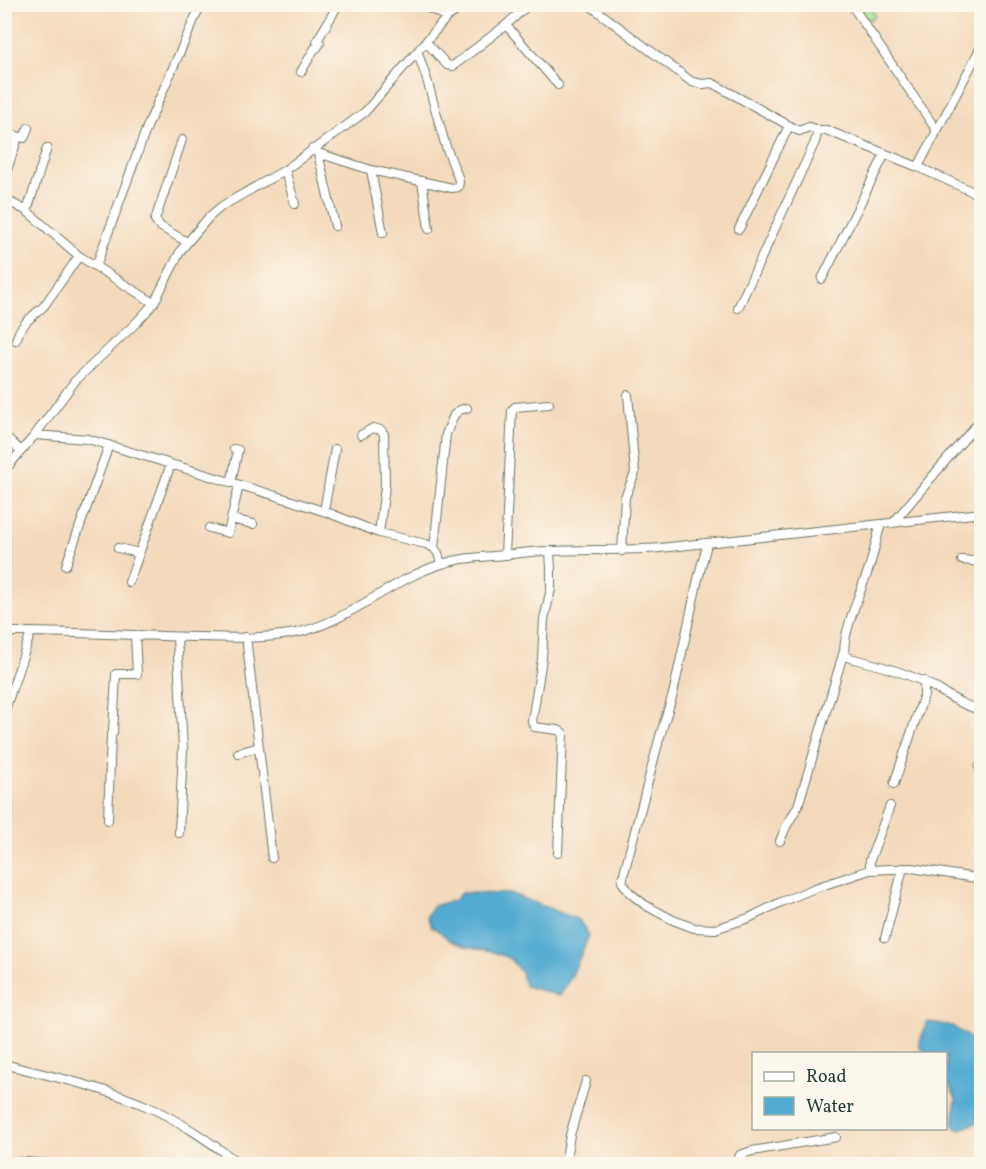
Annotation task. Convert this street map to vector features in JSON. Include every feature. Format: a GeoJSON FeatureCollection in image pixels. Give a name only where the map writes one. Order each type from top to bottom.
{"type":"FeatureCollection","features":[{"type":"Feature","properties":{"kind":"street"},"geometry":{"type":"LineString","coordinates":[[96,266],[147,127],[201,4]]}},
{"type":"Feature","properties":{"kind":"street"},"geometry":{"type":"LineString","coordinates":[[301,72],[315,48],[320,44],[317,41],[335,10],[336,4]]}},
{"type":"Feature","properties":{"kind":"street"},"geometry":{"type":"LineString","coordinates":[[421,4],[447,17]]}},
{"type":"Feature","properties":{"kind":"street"},"geometry":{"type":"LineString","coordinates":[[4,471],[35,435],[75,381],[154,303],[187,242],[209,217],[222,206],[315,151],[365,112],[447,17],[467,4]]}},
{"type":"Feature","properties":{"kind":"street"},"geometry":{"type":"LineString","coordinates":[[426,42],[450,67],[506,26],[529,4]]}},
{"type":"Feature","properties":{"kind":"street"},"geometry":{"type":"LineString","coordinates":[[588,4],[692,82],[712,83],[799,131],[809,127],[826,130],[918,167],[981,196]]}},
{"type":"Feature","properties":{"kind":"street"},"geometry":{"type":"LineString","coordinates":[[851,4],[937,131]]}},
{"type":"Feature","properties":{"kind":"street"},"geometry":{"type":"LineString","coordinates":[[506,26],[558,85]]}},
{"type":"Feature","properties":{"kind":"street"},"geometry":{"type":"LineString","coordinates":[[918,167],[981,45]]}},
{"type":"Feature","properties":{"kind":"street"},"geometry":{"type":"LineString","coordinates":[[315,151],[371,170],[452,188],[458,187],[458,177],[446,147],[428,80],[417,52]]}},
{"type":"Feature","properties":{"kind":"street"},"geometry":{"type":"LineString","coordinates":[[739,229],[789,126]]}},
{"type":"Feature","properties":{"kind":"street"},"geometry":{"type":"LineString","coordinates":[[4,132],[24,138],[28,128]]}},
{"type":"Feature","properties":{"kind":"street"},"geometry":{"type":"LineString","coordinates":[[738,308],[762,260],[815,142],[818,130]]}},
{"type":"Feature","properties":{"kind":"street"},"geometry":{"type":"LineString","coordinates":[[4,179],[18,137]]}},
{"type":"Feature","properties":{"kind":"street"},"geometry":{"type":"LineString","coordinates":[[182,140],[155,220],[161,227],[187,242]]}},
{"type":"Feature","properties":{"kind":"street"},"geometry":{"type":"LineString","coordinates":[[27,211],[47,148]]}},
{"type":"Feature","properties":{"kind":"street"},"geometry":{"type":"LineString","coordinates":[[315,151],[334,226]]}},
{"type":"Feature","properties":{"kind":"street"},"geometry":{"type":"LineString","coordinates":[[822,279],[885,154]]}},
{"type":"Feature","properties":{"kind":"street"},"geometry":{"type":"LineString","coordinates":[[285,170],[295,204]]}},
{"type":"Feature","properties":{"kind":"street"},"geometry":{"type":"LineString","coordinates":[[371,170],[383,233]]}},
{"type":"Feature","properties":{"kind":"street"},"geometry":{"type":"LineString","coordinates":[[422,181],[429,229]]}},
{"type":"Feature","properties":{"kind":"street"},"geometry":{"type":"LineString","coordinates":[[4,200],[27,211],[79,256],[154,303]]}},
{"type":"Feature","properties":{"kind":"street"},"geometry":{"type":"LineString","coordinates":[[16,340],[20,330],[44,306],[79,256]]}},
{"type":"Feature","properties":{"kind":"street"},"geometry":{"type":"LineString","coordinates":[[622,550],[625,496],[635,473],[628,395]]}},
{"type":"Feature","properties":{"kind":"street"},"geometry":{"type":"LineString","coordinates":[[505,555],[512,410],[514,407],[549,404]]}},
{"type":"Feature","properties":{"kind":"street"},"geometry":{"type":"LineString","coordinates":[[434,548],[446,434],[454,415],[467,408]]}},
{"type":"Feature","properties":{"kind":"street"},"geometry":{"type":"LineString","coordinates":[[893,523],[981,418]]}},
{"type":"Feature","properties":{"kind":"street"},"geometry":{"type":"LineString","coordinates":[[361,435],[373,428],[381,429],[384,435],[385,487],[380,533]]}},
{"type":"Feature","properties":{"kind":"street"},"geometry":{"type":"LineString","coordinates":[[4,435],[21,451]]}},
{"type":"Feature","properties":{"kind":"street"},"geometry":{"type":"LineString","coordinates":[[35,435],[79,438],[109,445],[324,511],[380,533],[426,544],[438,553],[441,564]]}},
{"type":"Feature","properties":{"kind":"street"},"geometry":{"type":"LineString","coordinates":[[66,565],[109,445]]}},
{"type":"Feature","properties":{"kind":"street"},"geometry":{"type":"LineString","coordinates":[[209,528],[228,533],[238,450],[234,449]]}},
{"type":"Feature","properties":{"kind":"street"},"geometry":{"type":"LineString","coordinates":[[324,511],[335,449]]}},
{"type":"Feature","properties":{"kind":"street"},"geometry":{"type":"LineString","coordinates":[[129,582],[171,464]]}},
{"type":"Feature","properties":{"kind":"street"},"geometry":{"type":"LineString","coordinates":[[4,632],[261,638],[296,633],[329,622],[417,574],[441,564],[466,558],[550,551],[622,550],[707,544],[981,513]]}},
{"type":"Feature","properties":{"kind":"street"},"geometry":{"type":"LineString","coordinates":[[231,519],[253,524]]}},
{"type":"Feature","properties":{"kind":"street"},"geometry":{"type":"LineString","coordinates":[[780,841],[798,806],[844,651],[852,615],[881,524]]}},
{"type":"Feature","properties":{"kind":"street"},"geometry":{"type":"LineString","coordinates":[[707,544],[673,694],[622,882],[630,893],[645,905],[673,920],[694,928],[715,929],[749,918],[815,888],[870,870],[903,868],[981,879]]}},
{"type":"Feature","properties":{"kind":"street"},"geometry":{"type":"LineString","coordinates":[[118,548],[139,553]]}},
{"type":"Feature","properties":{"kind":"street"},"geometry":{"type":"LineString","coordinates":[[550,551],[551,589],[544,619],[542,659],[532,721],[534,727],[558,730],[563,733],[558,853]]}},
{"type":"Feature","properties":{"kind":"street"},"geometry":{"type":"LineString","coordinates":[[962,560],[981,562]]}},
{"type":"Feature","properties":{"kind":"street"},"geometry":{"type":"LineString","coordinates":[[4,713],[31,632]]}},
{"type":"Feature","properties":{"kind":"street"},"geometry":{"type":"LineString","coordinates":[[108,820],[116,674],[137,674],[135,635]]}},
{"type":"Feature","properties":{"kind":"street"},"geometry":{"type":"LineString","coordinates":[[177,637],[183,750],[179,833]]}},
{"type":"Feature","properties":{"kind":"street"},"geometry":{"type":"LineString","coordinates":[[246,638],[272,858]]}},
{"type":"Feature","properties":{"kind":"street"},"geometry":{"type":"LineString","coordinates":[[844,651],[845,655],[850,658],[889,667],[924,681],[969,706],[981,710]]}},
{"type":"Feature","properties":{"kind":"street"},"geometry":{"type":"LineString","coordinates":[[894,784],[924,695],[924,681]]}},
{"type":"Feature","properties":{"kind":"street"},"geometry":{"type":"LineString","coordinates":[[238,753],[259,747]]}},
{"type":"Feature","properties":{"kind":"street"},"geometry":{"type":"LineString","coordinates":[[870,870],[870,860],[890,806]]}},
{"type":"Feature","properties":{"kind":"street"},"geometry":{"type":"LineString","coordinates":[[885,938],[903,868]]}},
{"type":"Feature","properties":{"kind":"street"},"geometry":{"type":"LineString","coordinates":[[4,1064],[84,1085],[149,1107],[240,1164]]}},
{"type":"Feature","properties":{"kind":"street"},"geometry":{"type":"LineString","coordinates":[[565,1164],[570,1135],[586,1081]]}},
{"type":"Feature","properties":{"kind":"street"},"geometry":{"type":"LineString","coordinates":[[738,1164],[740,1155],[752,1151],[836,1137]]}},
{"type":"Feature","properties":{"kind":"street"},"geometry":{"type":"LineString","coordinates":[[4,1163],[47,1164]]}},
{"type":"Feature","properties":{"kind":"green space"},"geometry":{"type":"Polygon","coordinates":[[[855,5],[871,7],[875,15],[870,20],[865,19],[855,5]]]}},
{"type":"Feature","properties":{"kind":"water"},"geometry":{"type":"Polygon","coordinates":[[[461,893],[512,894],[579,920],[589,935],[573,973],[560,996],[525,986],[521,972],[509,958],[493,952],[465,947],[449,940],[431,926],[427,916],[433,906],[455,900],[461,893]]]}},
{"type":"Feature","properties":{"kind":"water"},"geometry":{"type":"Polygon","coordinates":[[[927,1022],[952,1026],[980,1045],[982,1049],[981,1121],[959,1130],[953,1125],[956,1098],[947,1083],[947,1052],[925,1052],[919,1045],[927,1022]]]}}]}
